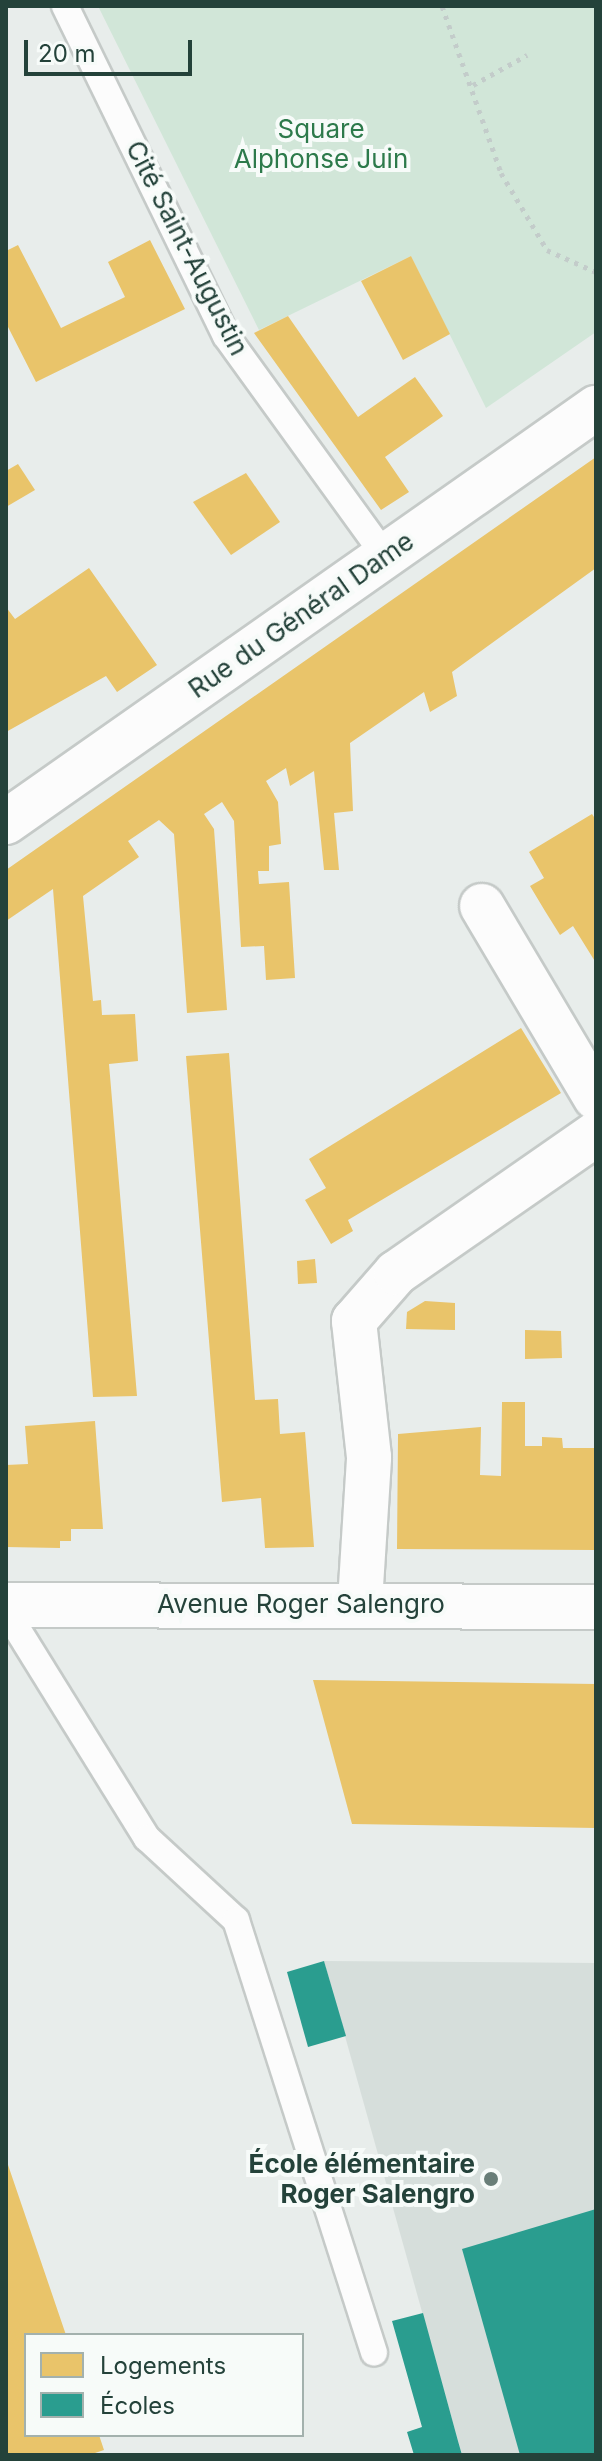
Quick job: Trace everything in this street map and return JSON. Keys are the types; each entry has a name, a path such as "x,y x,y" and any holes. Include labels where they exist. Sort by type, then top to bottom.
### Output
{"street":[{"name":"Rue du Général Dame","path":"6,822 596,408"},
{"path":"482,906 596,1098"},
{"path":"360,1602 369,1457 354,1321 396,1273 596,1134"},
{"name":"Avenue Roger Salengro","path":"6,1605 360,1602 596,1607"}],"lane":[{"name":"Cité Saint-Augustin","path":"65,6 226,336 385,556"},
{"path":"6,1611 147,1838 205,1884 236,1920 374,2353"}],"path":[{"path":"442,6 473,85 501,173 547,250 596,272"},
{"path":"473,85 527,55"}],"shaded area":[{"name":"École élémentaire Roger Salengro","path":"324,1961 596,1963 596,2455 462,2455"}],"green space":[{"name":"Square Alphonse Juin","path":"98,6 596,6 596,332 486,408 411,256 259,330"}],"building: Logements":[{"path":"150,240 185,309 36,382 6,323 6,251 18,245 61,328 125,297 108,262"},
{"path":"411,256 450,334 403,360 361,281"},
{"path":"288,316 358,417 415,377 443,416 385,457 409,492 381,510 254,333"},
{"path":"596,457 596,568 452,672 457,696 430,712 424,692 350,743 353,811 334,813 339,870 324,870 314,771 290,786 286,768 266,781 278,802 281,844 269,846 269,871 258,871 259,884 289,882 295,978 266,980 264,946 241,947 234,821 222,802 204,814 214,829 227,1010 187,1013 174,834 159,820 128,841 139,857 83,896 93,1001 101,1000 102,1015 135,1014 138,1061 109,1064 137,1396 93,1397 53,889 6,921 6,870"},
{"path":"18,464 35,490 6,507 6,471"},
{"path":"246,473 280,522 231,555 193,502"},
{"path":"89,568 157,665 117,692 106,676 6,732 6,607 15,619"},
{"path":"592,814 596,820 596,963 573,926 560,935 545,911 530,886 544,878 529,852"},
{"path":"521,1028 561,1093 348,1220 353,1231 331,1244 305,1200 326,1188 309,1159"},
{"path":"229,1053 255,1400 278,1399 280,1434 305,1432 314,1547 265,1548 261,1498 222,1502 186,1056"},
{"path":"315,1259 317,1283 298,1284 297,1261"},
{"path":"425,1301 455,1303 455,1330 406,1329 407,1312"},
{"path":"525,1330 561,1331 562,1358 525,1359"},
{"path":"502,1402 525,1402 525,1446 542,1446 542,1437 562,1438 563,1448 596,1448 596,1550 397,1549 398,1434 481,1427 480,1475 501,1476"},
{"path":"95,1421 103,1529 71,1529 71,1541 60,1541 60,1548 6,1547 6,1465 28,1464 25,1426"},
{"path":"313,1680 596,1684 596,1828 352,1824"},
{"path":"6,2159 65,2333 24,2333 24,2437 100,2437 104,2450 89,2455 6,2455"}],"building: Écoles":[{"path":"324,1961 346,2036 308,2047 287,1972"},
{"path":"596,2209 596,2455 520,2455 462,2249"},
{"path":"423,2313 462,2455 414,2455 407,2432 422,2427 392,2321"}],"place":[{"name":"École élémentaire Roger Salengro","path":"491,2179"}]}
